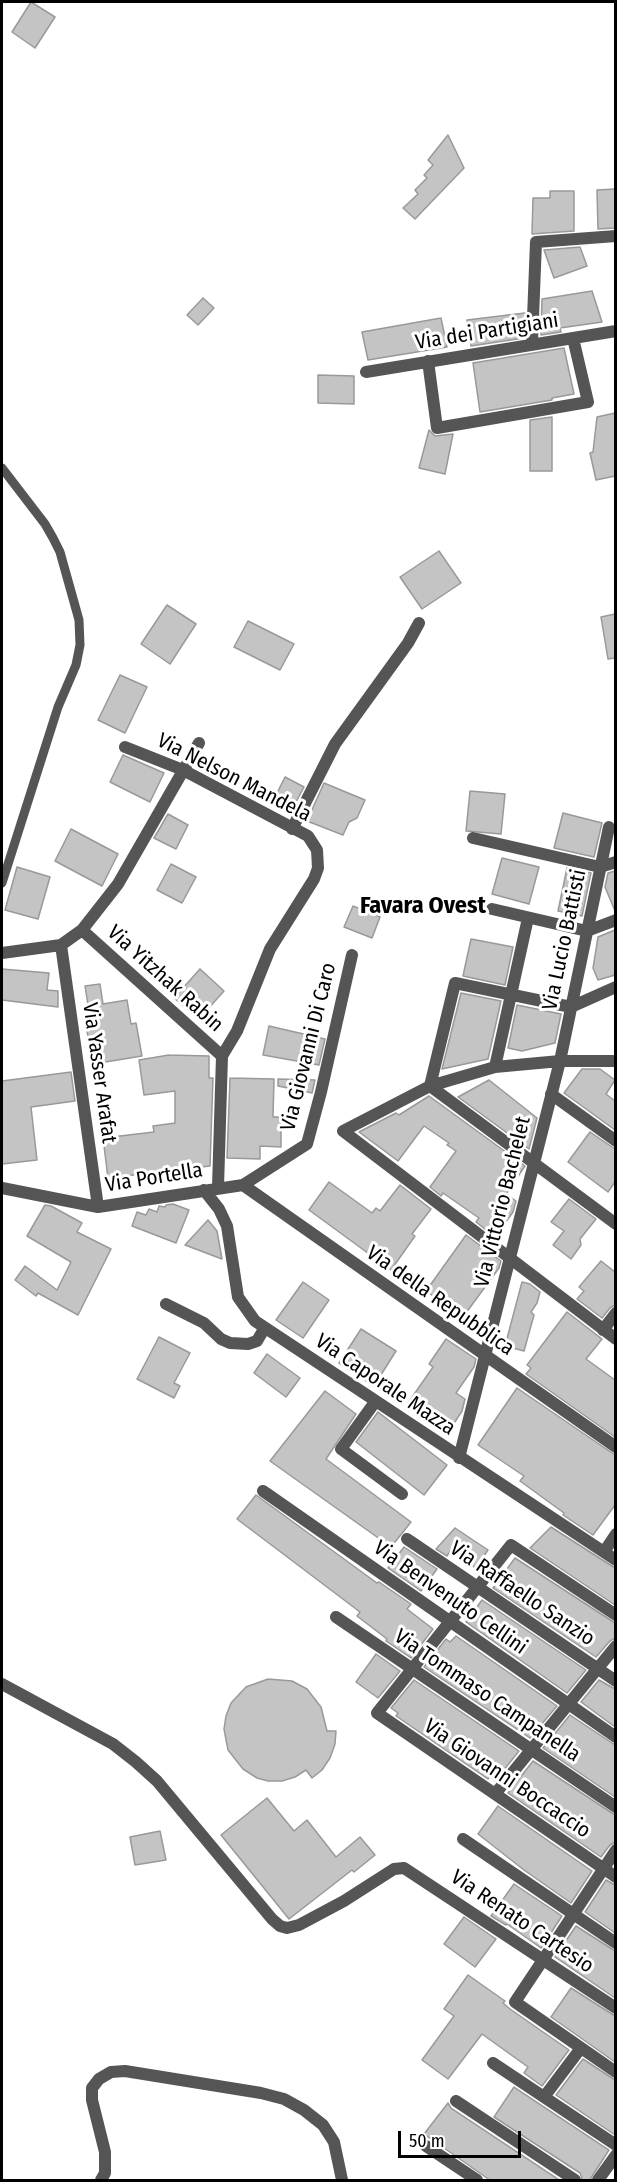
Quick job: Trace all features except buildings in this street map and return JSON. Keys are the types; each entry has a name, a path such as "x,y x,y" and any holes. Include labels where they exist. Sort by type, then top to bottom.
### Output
{"street":[{"path":"532,343 536,242 615,236"},
{"name":"Via dei Partigiani","path":"366,372 615,331"},
{"path":"428,362 437,428 588,402 573,338"},
{"path":"292,830 335,744 419,623"},
{"path":"2,953 61,945 82,930 118,884 199,743"},
{"name":"Via Nelson Mandela","path":"125,747 183,770 292,830 308,836 315,845 319,861 317,873 270,948 237,1031 222,1056 218,1187"},
{"name":"Via Lucio Battisti","path":"560,1061 609,827"},
{"path":"473,838 600,867 615,862"},
{"path":"492,909 587,931 615,920"},
{"path":"495,1067 528,918"},
{"name":"Via Yitzhak Rabin","path":"82,930 222,1056"},
{"name":"Via Yasser Arafat","path":"61,945 98,1207"},
{"name":"Via Giovanni Di Caro","path":"243,1185 307,1144 352,955"},
{"path":"430,1086 455,983 571,1007 615,987"},
{"path":"615,1060 560,1061 495,1067 430,1086 343,1131 615,1339"},
{"name":"Via Vittorio Bachelet","path":"459,1458 560,1061"},
{"path":"430,1086 615,1224"},
{"path":"551,1094 615,1141"},
{"name":"Via Portella","path":"2,1188 98,1207 243,1185"},
{"name":"Via della Repubblica","path":"243,1185 615,1447"},
{"name":"Via Caporale Mazza","path":"204,1190 219,1209 228,1226 238,1298 247,1312 264,1329 459,1458 611,1544 615,1560"},
{"path":"166,1304 204,1323 221,1339 230,1343 248,1344 256,1341 264,1329"},
{"path":"603,1330 615,1313"},
{"path":"375,1402 341,1449 402,1494"},
{"name":"Via Benvenuto Cellini","path":"263,1491 615,1737"},
{"name":"Via Raffaello Sanzio","path":"407,1539 615,1681"},
{"path":"412,1669 511,1545 615,1615"},
{"name":"Via Tommaso Campanella","path":"336,1617 615,1807"},
{"path":"495,1794 615,1646"},
{"name":"Via Giovanni Boccaccio","path":"412,1669 377,1713 615,1877"},
{"name":"Via Renato Cartesio","path":"2,1684 113,1744 136,1762 157,1781 280,1926 287,1928 299,1925 344,1901 394,1869 407,1869 615,2008"},
{"path":"463,1839 615,1943"},
{"path":"615,1850 515,2002 615,2072"},
{"path":"544,2097 581,2048"},
{"path":"493,2063 615,2145"},
{"path":"101,2181 105,2173 105,2152 92,2100 92,2088 99,2079 111,2072 125,2072 284,2098 323,2125 334,2142 342,2181"},
{"path":"456,2101 575,2181"},
{"path":"426,2146 477,2181"},
{"path":"598,2181 615,2155"}],"lane":[{"path":"2,468 45,524 60,552 79,620 80,645 76,665 58,707 2,884"}],"district":[{"name":"Favara Ovest","path":"423,906"}]}
